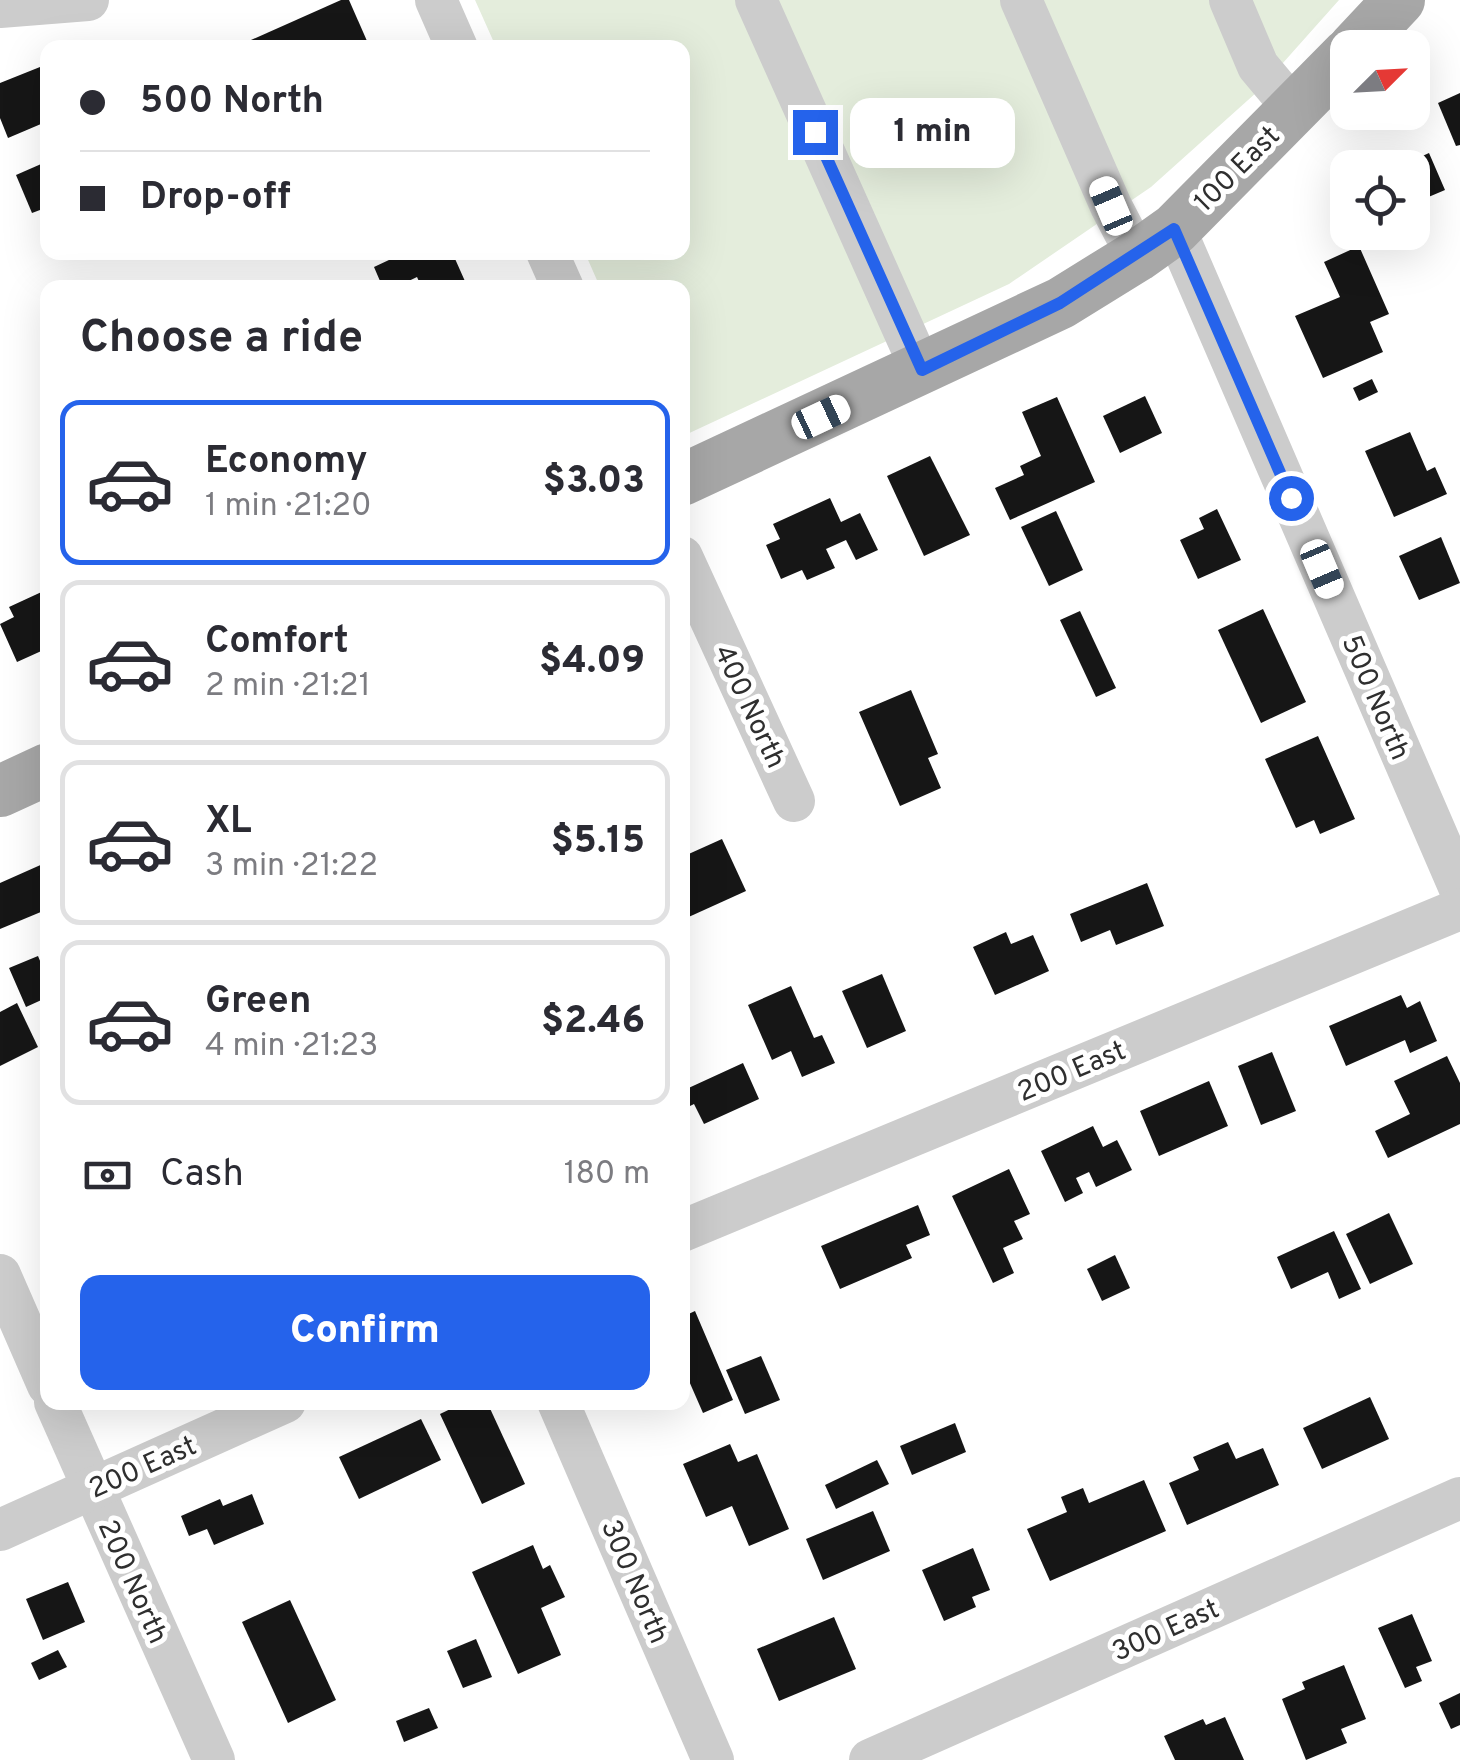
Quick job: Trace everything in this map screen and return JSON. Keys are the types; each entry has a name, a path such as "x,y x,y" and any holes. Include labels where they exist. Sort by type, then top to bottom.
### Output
{"main road":[{"path":"1371,30 1400,0"},
{"name":"100 East","path":"690,476 1060,303 1156,243 1330,72"},
{"path":"0,791 40,773"}],"street":[{"path":"0,7 88,0"},
{"path":"436,0 454,40"},
{"path":"756,0 922,370"},
{"name":"500 North","path":"1022,0 1111,206 1156,243 1460,889"},
{"path":"1230,0 1258,66 1294,109"},
{"name":"400 North","path":"690,574 794,801"},
{"name":"200 East","path":"690,1227 1460,908"},
{"path":"0,1275 40,1367"},
{"name":"200 North","path":"58,1410 214,1760"},
{"name":"200 East","path":"0,1530 267,1410"},
{"name":"300 North","path":"561,1410 713,1760"},
{"name":"300 East","path":"870,1760 1460,1498"}],"green space":[{"path":"475,0 1339,0 1257,92 1151,187 1009,284 690,433 690,280 597,280 588,260 690,260 690,40 493,40"}],"building":[{"path":"341,0 349,0 367,40 251,40"},
{"path":"40,67 40,124 8,138 0,118 0,83"},
{"path":"1460,93 1460,145 1456,146 1438,103"},
{"path":"1430,155 1445,190 1430,196"},
{"path":"40,164 40,210 32,213 16,175"},
{"path":"1350,250 1361,250 1389,314 1370,322 1383,352 1323,378 1295,316 1340,297 1324,262"},
{"path":"389,260 456,260 464,280 380,280 374,267"},
{"path":"1372,379 1378,392 1359,401 1353,388"},
{"path":"1145,396 1162,433 1120,453 1103,416"},
{"path":"1057,397 1095,482 1010,520 995,488 1024,475 1020,466 1041,456 1022,412"},
{"path":"1410,432 1427,471 1435,467 1447,494 1394,517 1365,451"},
{"path":"930,456 970,535 924,556 887,476"},
{"path":"830,498 841,522 860,513 878,550 856,560 846,540 826,549 835,568 807,580 802,570 781,579 766,545 780,539 773,524"},
{"path":"1217,509 1241,560 1198,579 1180,540 1204,529 1199,518"},
{"path":"1056,511 1083,570 1049,586 1021,527"},
{"path":"1441,537 1460,583 1419,600 1399,556"},
{"path":"40,593 40,652 17,662 0,624 14,617 9,607"},
{"path":"1263,609 1306,702 1261,723 1218,630"},
{"path":"1080,611 1116,688 1096,697 1060,620"},
{"path":"911,690 938,754 928,758 941,788 900,806 859,712"},
{"path":"1318,736 1355,819 1320,834 1314,820 1296,828 1265,759"},
{"path":"722,839 746,891 690,916 690,853"},
{"path":"40,865 40,912 0,929 0,883"},
{"path":"1147,883 1164,926 1116,945 1110,930 1081,942 1070,914"},
{"path":"1006,932 1011,944 1033,935 1049,971 995,995 973,947"},
{"path":"38,956 40,1001 26,1007 9,968"},
{"path":"882,974 906,1031 867,1048 842,991"},
{"path":"791,986 814,1038 822,1035 835,1063 802,1077 791,1051 772,1060 748,1005"},
{"path":"1401,995 1407,1008 1420,1001 1437,1041 1410,1053 1405,1040 1346,1066 1329,1026"},
{"path":"17,1003 38,1047 0,1066 0,1012"},
{"path":"1272,1052 1296,1111 1261,1125 1238,1066"},
{"path":"1447,1056 1460,1083 1460,1124 1388,1158 1375,1131 1410,1114 1394,1081"},
{"path":"743,1063 759,1099 704,1124 694,1104 690,1106 690,1087"},
{"path":"1209,1081 1228,1126 1159,1156 1140,1111"},
{"path":"1093,1126 1103,1147 1117,1140 1132,1170 1096,1187 1089,1172 1076,1178 1083,1193 1065,1202 1041,1151"},
{"path":"1009,1169 1030,1214 1014,1221 1023,1239 1003,1248 1014,1273 993,1283 952,1196"},
{"path":"918,1205 930,1235 906,1245 912,1258 840,1289 821,1246"},
{"path":"1389,1213 1413,1264 1370,1284 1346,1234"},
{"path":"1334,1231 1361,1289 1339,1299 1328,1272 1291,1289 1277,1257"},
{"path":"1115,1255 1130,1288 1102,1301 1087,1269"},
{"path":"695,1311 733,1400 703,1413 690,1383 690,1313"},
{"path":"761,1356 780,1400 745,1414 726,1370"},
{"path":"1370,1397 1389,1439 1322,1469 1303,1428"},
{"path":"448,1410 491,1410 525,1484 482,1504 440,1414"},
{"path":"421,1419 441,1460 359,1499 339,1457"},
{"path":"955,1423 966,1452 912,1475 900,1446"},
{"path":"1228,1442 1236,1459 1263,1448 1279,1485 1187,1525 1169,1483 1199,1470 1193,1457"},
{"path":"730,1444 738,1462 757,1454 789,1529 749,1546 732,1506 706,1517 683,1464"},
{"path":"877,1460 889,1484 836,1509 825,1485"},
{"path":"1144,1480 1166,1531 1050,1581 1027,1529 1067,1512 1061,1497 1083,1488 1089,1503"},
{"path":"252,1494 264,1524 214,1545 207,1529 189,1536 181,1516 220,1499 223,1506"},
{"path":"873,1511 890,1551 823,1580 806,1539"},
{"path":"533,1545 543,1569 550,1565 565,1597 541,1608 561,1655 518,1674 472,1572"},
{"path":"973,1548 990,1590 972,1597 976,1607 944,1621 922,1570"},
{"path":"68,1582 85,1622 43,1640 26,1599"},
{"path":"290,1600 336,1700 288,1723 242,1622"},
{"path":"1412,1614 1432,1661 1416,1667 1422,1681 1405,1688 1378,1628"},
{"path":"834,1617 856,1669 779,1701 757,1649"},
{"path":"476,1639 492,1677 463,1688 447,1651"},
{"path":"58,1650 67,1667 39,1680 31,1663"},
{"path":"1344,1665 1366,1719 1341,1729 1347,1743 1306,1760 1282,1699 1305,1689 1302,1682"},
{"path":"1460,1693 1460,1725 1451,1729 1439,1703"},
{"path":"429,1708 438,1728 404,1742 396,1721"},
{"path":"1225,1717 1244,1760 1175,1760 1164,1736 1203,1719 1206,1725"}],"route":[{"path":"815,132 922,370 1060,303 1174,229 1291,498"}]}
